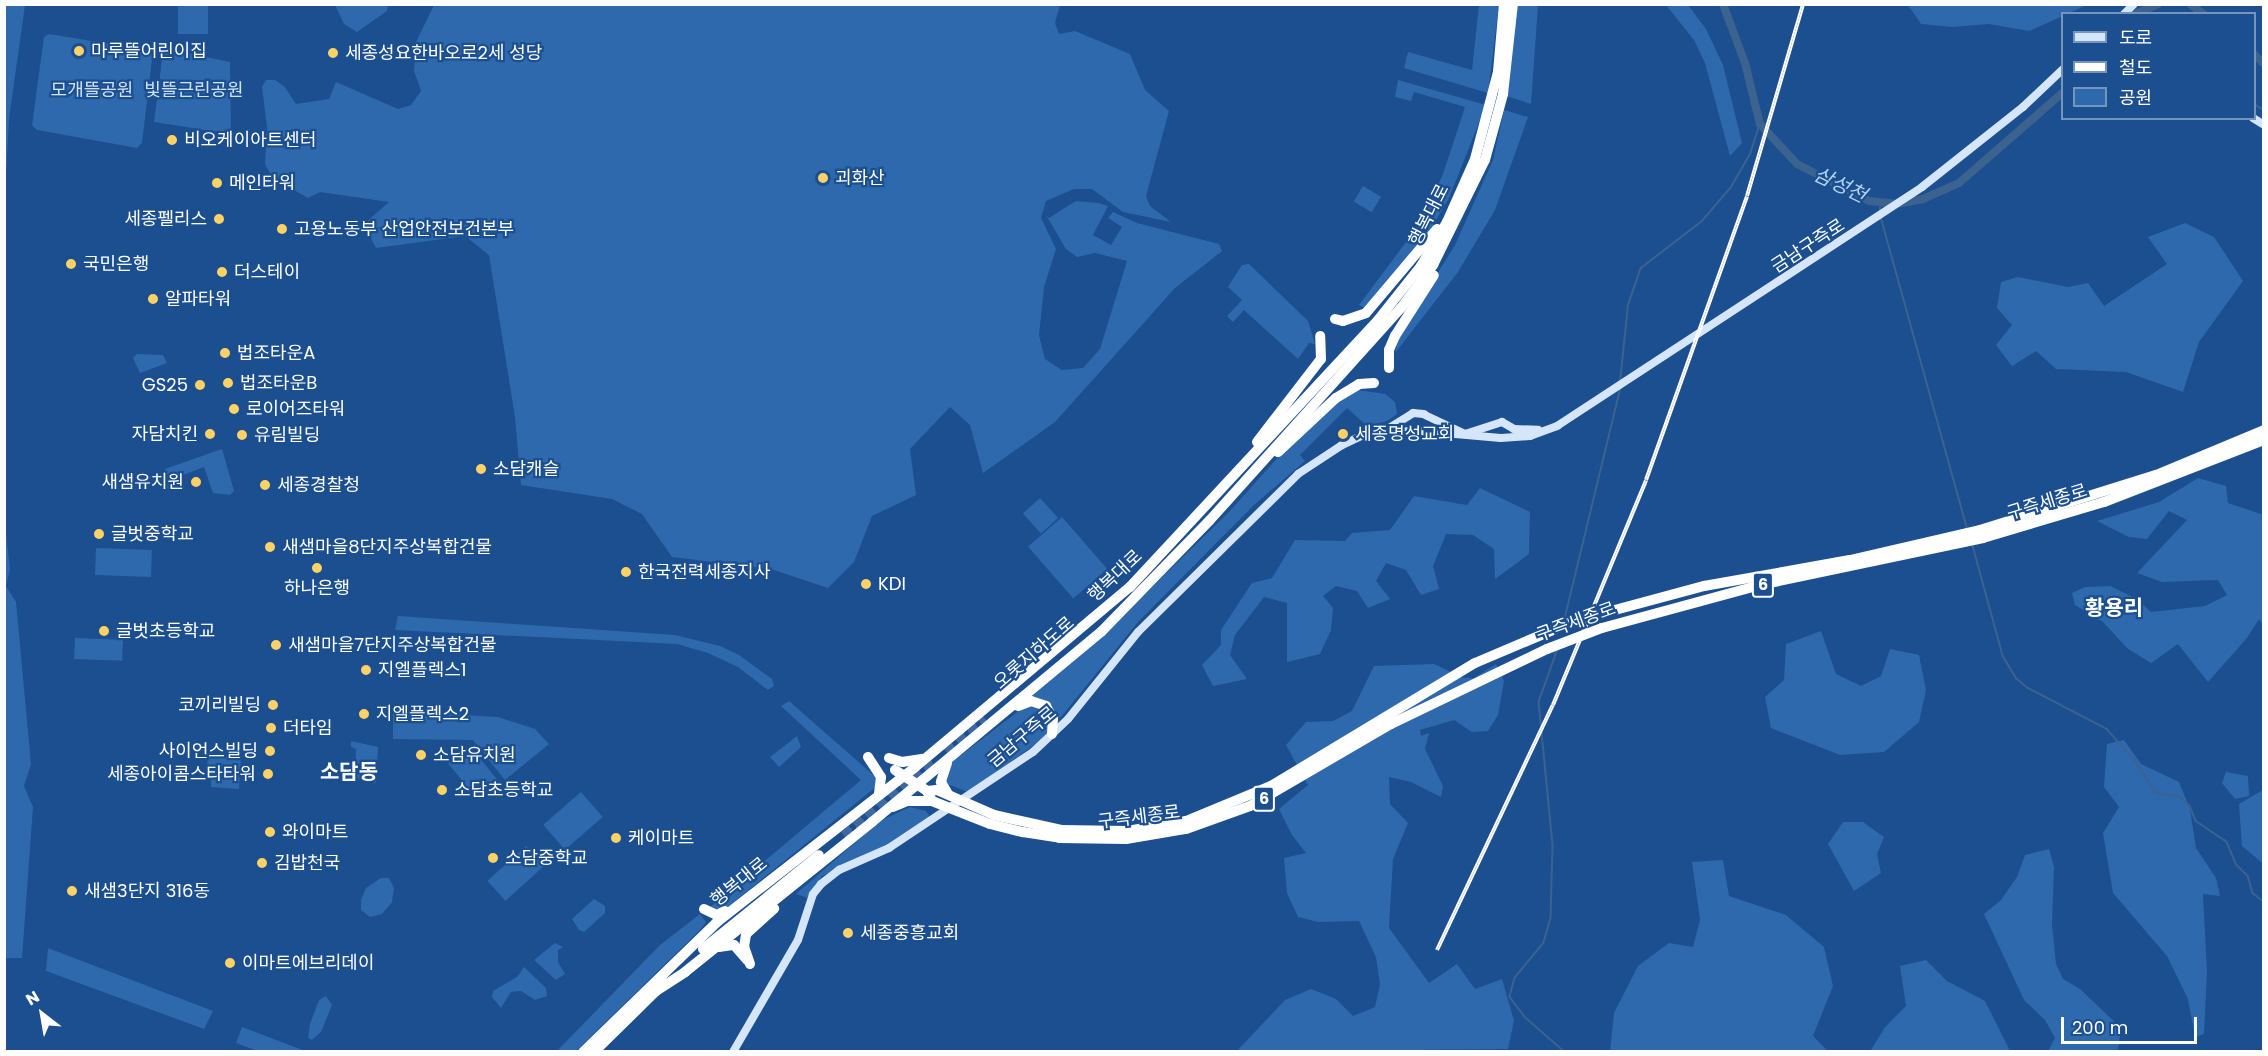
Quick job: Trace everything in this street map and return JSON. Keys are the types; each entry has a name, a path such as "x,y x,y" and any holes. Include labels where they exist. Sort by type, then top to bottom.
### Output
{"highway":[{"name":"행복대로","path":"594,1052 696,940 879,794 899,773 928,756 1130,587 1206,516 1402,291 1447,222 1465,179 1493,95 1504,4"},
{"name":"행복대로","path":"583,1052 653,987 710,951 963,748 990,719 1101,632 1421,282 1445,245 1485,160 1503,94 1513,4"},
{"path":"1389,368 1395,336 1454,241 1480,184 1485,160"},
{"path":"1335,319 1350,319 1371,308 1437,228 1465,179"},
{"path":"1206,516 1321,359 1320,336"},
{"path":"1206,516 1336,398 1359,384 1374,383"},
{"name":"구즉세종로","path":"1982,534 2204,457 2264,428"},
{"name":"구즉세종로","path":"899,773 941,798 955,811 990,824 1059,838 1126,839 1185,829 1250,807 1391,724 1571,639 1676,605 1982,534 2104,502 2264,442"},
{"name":"구즉세종로","path":"941,798 994,815 1062,830 1127,831 1186,821 1271,786 1443,680 1574,621 1704,586 1957,540"},
{"name":"오롯지하도로","path":"990,719 1130,587"},
{"path":"990,719 1024,702 1038,701 1051,712 1052,734"},
{"path":"953,735 951,748 963,748"},
{"path":"867,802 879,802 880,815 907,801 941,798 941,772 963,748"},
{"path":"889,758 902,762 928,756"},
{"path":"868,757 881,777 879,794"},
{"path":"653,987 842,833"},
{"path":"710,951 724,944 734,945 750,964 744,947 746,934 810,871"},
{"path":"696,940 708,921 704,909 722,914 754,892"}],"main road":[{"name":"금남구즉로","path":"733,1052 798,940 813,894 821,884 839,870 889,848 1019,763 1052,734 1138,632 1278,491 1354,438 1381,432 1500,437 1547,430 1586,409 1611,390 1875,220 1922,187 2024,107 2061,71"},
{"name":"금남구즉로","path":"1494,425 1502,422 1531,431 1586,409"},
{"name":"금남구즉로","path":"1381,432 1408,419 1413,413 1425,415"},
{"path":"1425,415 1465,434 1494,425 1500,437 1509,426"},
{"path":"1408,419 1409,427 1419,432 1428,424 1425,415"}],"green space":[{"path":"5,4 25,5 9,119 5,195"},
{"path":"1908,4 2087,5 2071,12 2061,12 2061,17 2029,31 1989,24 1953,27 1921,24"},
{"path":"178,5 208,5 208,34 178,34"},
{"path":"335,5 388,5 387,11 357,32 344,24"},
{"path":"434,5 1060,5 1055,23 1059,34 1075,31 1130,54 1145,90 1169,111 1146,196 1150,206 1171,222 1123,212 1092,189 1074,189 1046,201 1041,218 1056,249 1044,287 1039,335 1045,359 1062,370 1083,368 1100,349 1127,261 1095,253 1077,257 1066,249 1046,215 1049,218 1076,201 1099,203 1108,206 1093,235 1111,245 1122,227 1108,218 1113,212 1137,223 1219,244 1222,251 1175,288 1055,422 983,473 970,425 950,407 910,449 916,495 872,516 854,562 828,588 771,569 672,557 642,514 612,499 521,485 515,417 489,255 465,236 376,248 364,224 389,202 320,192 308,198 273,178 265,164 267,127 262,87 266,80 275,80 285,87 296,104 329,99 336,82 398,109 411,105 421,91 414,71 416,42"},
{"path":"1479,5 1499,5 1488,93 1404,68 1408,52 1472,70"},
{"path":"1517,5 1538,5 1531,104 1507,96"},
{"path":"1666,5 1688,5 1706,29 1723,65 1742,143 1730,156 1705,63 1694,40"},
{"name":"모개뜰공원","path":"49,34 153,51 142,143 137,148 37,130 32,125 44,37"},
{"name":"빛뜰근린공원","path":"168,49 230,62 231,134 154,122 163,52"},
{"path":"1398,80 1486,105 1449,198 1425,239 1364,308 1359,305 1421,222 1443,174 1465,107 1414,92 1411,101 1395,97"},
{"path":"1504,110 1528,117 1495,210 1458,272 1395,353 1400,334 1455,245 1493,160"},
{"path":"1363,186 1381,197 1372,212 1354,201"},
{"path":"2185,223 2214,237 2243,281 2199,342 2183,392 2126,372 2056,369 2036,351 2012,366 1996,345 2012,325 1997,308 2001,282 2018,277 2068,287 2088,283 2104,306 2167,264 2148,237"},
{"path":"1249,264 1308,321 1315,344 1309,343 1298,359 1244,310 1233,322 1227,316 1242,300 1228,287 1242,265"},
{"path":"137,354 163,355 167,363 140,373 133,358"},
{"path":"1357,390 1385,394 1395,402 1397,414 1387,421 1367,426 1347,408 1300,455 1305,461 1254,505 1138,622 1061,717 1057,719 1033,698 1032,694 1109,629 1229,512 1280,455 1344,396"},
{"path":"222,449 234,491 230,495 213,493 204,467 183,475 183,490 164,488 165,469"},
{"path":"2198,478 2226,486 2228,503 2264,515 2263,625 2259,619 2247,638 2208,682 2178,644 2151,663 2128,649 2103,622 2075,605 2072,593 2085,587 2110,586 2137,599 2151,612 2205,606 2227,595 2218,580 2162,582 2137,573 2187,520 2169,511 2147,539 2129,537 2097,521 2159,502"},
{"path":"1480,488 1530,512 1529,554 1495,579 1494,549 1473,535 1446,534 1433,566 1439,589 1421,595 1406,570 1386,563 1376,581 1390,599 1368,608 1357,591 1336,586 1323,596 1333,608 1331,630 1320,654 1287,662 1287,603 1264,597 1235,635 1230,655 1247,679 1213,686 1202,665 1221,645 1221,630 1252,583 1272,578 1295,540 1345,541 1352,533 1390,530 1414,496 1467,505"},
{"path":"1040,498 1058,518 1041,533 1023,513"},
{"path":"1062,517 1107,569 1073,599 1028,547"},
{"path":"5,526 10,569 6,586 16,602 31,764 24,786 33,807 22,958 4,958"},
{"path":"96,548 152,550 151,577 95,575"},
{"path":"398,616 675,635 720,646 739,655 772,679 774,686 768,690 738,667 708,653 677,644 395,630"},
{"path":"1821,631 1836,674 1861,686 1881,676 1890,649 1919,655 1926,690 1919,722 1884,752 1840,755 1771,728 1765,697 1784,680 1786,644"},
{"path":"75,638 123,640 122,661 74,659"},
{"path":"1434,664 1464,678 1474,678 1496,664 1504,681 1498,715 1488,731 1472,732 1454,720 1420,730 1421,736 1429,733 1425,749 1443,786 1441,797 1411,782 1389,777 1390,804 1408,823 1393,859 1389,928 1429,983 1457,964 1475,989 1502,979 1514,1021 1508,1049 1236,1052 1285,1000 1311,989 1336,999 1353,1016 1375,1007 1380,984 1376,957 1359,921 1318,922 1298,917 1287,893 1284,858 1306,853 1292,835 1279,809 1308,785 1286,745 1306,722 1333,721 1352,711 1374,666"},
{"path":"789,701 879,780 877,786 720,913 709,908 861,780 781,706"},
{"path":"1039,706 1050,715 1051,731 1034,745 968,792 945,783 948,765 1024,707"},
{"path":"393,711 498,717 535,729 549,744 505,780 473,740 393,739"},
{"path":"797,736 801,747 779,767 770,757"},
{"path":"2124,740 2141,764 2179,782 2190,809 2196,848 2216,878 2220,896 2203,894 2207,972 2204,1034 2195,1037 2188,999 2167,956 2113,893 2103,833 2119,807 2104,787 2107,744"},
{"path":"351,741 378,747 376,783 355,778 356,749 351,747"},
{"path":"470,746 498,780 476,798 448,764"},
{"path":"208,755 241,758 239,789 211,787 211,780 206,779"},
{"path":"2226,772 2248,776 2249,796 2235,799 2222,783"},
{"path":"2263,790 2264,861 2261,862 2242,846 2239,804"},
{"path":"581,792 603,817 565,850 543,825"},
{"path":"910,807 926,811 930,817 895,841 822,876 808,898 796,894 880,821"},
{"path":"1843,822 1863,822 1884,837 1877,854 1881,873 1854,891 1828,844"},
{"path":"526,846 544,866 505,901 487,881"},
{"path":"2049,849 2054,867 2052,925 2056,964 2063,979 2080,989 2121,1028 2118,1051 2048,1051 2055,1038 2045,1020 2024,1000 1984,914 2001,900 2017,877 2025,855"},
{"path":"1723,860 1729,896 1786,915 1824,947 1833,986 1813,1036 1828,1051 1610,1051 1614,1013 1638,966 1669,943 1693,947 1700,920 1692,862"},
{"path":"381,878 389,878 394,888 392,902 382,914 370,917 361,910 361,900 366,888"},
{"path":"594,899 605,906 605,913 584,932 579,930 572,919"},
{"path":"700,914 706,922 701,929 576,1051 556,1052 660,945"},
{"path":"555,943 563,947 558,950 558,962 565,974 556,980 534,960"},
{"path":"48,948 213,1011 204,1029 46,971"},
{"path":"1926,960 1947,981 1985,1001 2010,1051 1865,1051 1871,1050 1885,1027 1906,1006 1900,966"},
{"path":"524,967 546,988 547,996 535,1000 521,991 511,992 501,1008 492,997 493,991 517,977"},
{"path":"326,996 332,1005 321,1032 312,1040 308,1038 310,1024 319,1000"},
{"path":"242,1027 305,1051 257,1051 236,1043"}],"waterway":[{"name":"삼성천","path":"1723,4 1745,63 1760,124 1797,164 1869,201 1896,204 1923,199 1959,183 2061,94"},
{"name":"삼성천","path":"2140,12 2158,4"},
{"name":"삼성천","path":"2190,4 2201,12"},
{"name":"삼성천","path":"2256,56 2264,64"},
{"path":"2256,105 2264,110"},
{"path":"1620,382 1628,305 1641,268 1702,221 1731,187 1750,154 1760,124"},
{"path":"1880,202 1880,212"},
{"path":"1881,217 1967,527"},
{"path":"1564,621 1620,389"},
{"path":"1973,546 2003,656 2016,678 2028,688 2107,729 2136,762 2156,793 2181,797 2190,806 2196,821 2227,842 2237,865 2248,876 2253,893 2264,902"},
{"path":"1558,649 1539,702 1553,846 1551,918 1544,943 1515,978 1510,997 1525,1017 1565,1052"},
{"path":"2264,908 2264,953"}],"tunnel":[{"path":"944,749 984,718"},
{"path":"844,836 938,761"}],"railway":[{"path":"1437,950 1553,705 1646,480 1747,196 1803,4"}],"place":[{"name":"마루뜰어린이집","path":"79,51"},
{"name":"세종성요한바오로2세 성당","path":"333,53"},
{"name":"비오케이아트센터","path":"172,140"},
{"name":"괴화산","path":"823,178"},
{"name":"메인타워","path":"217,183"},
{"name":"세종펠리스","path":"219,219"},
{"name":"고용노동부 산업안전보건본부","path":"282,229"},
{"name":"국민은행","path":"71,264"},
{"name":"더스테이","path":"222,272"},
{"name":"알파타워","path":"153,299"},
{"name":"법조타운A","path":"225,353"},
{"name":"법조타운B","path":"228,383"},
{"name":"GS25","path":"200,385"},
{"name":"로이어즈타워","path":"234,409"},
{"name":"자담치킨","path":"210,434"},
{"name":"세종명성교회","path":"1343,434"},
{"name":"유림빌딩","path":"242,435"},
{"name":"소담캐슬","path":"481,469"},
{"name":"새샘유치원","path":"196,482"},
{"name":"세종경찰청","path":"265,485"},
{"name":"글벗중학교","path":"99,534"},
{"name":"새샘마을8단지주상복합건물","path":"270,547"},
{"name":"하나은행","path":"317,568"},
{"name":"한국전력세종지사","path":"626,572"},
{"name":"KDI","path":"866,584"},
{"name":"글벗초등학교","path":"104,631"},
{"name":"새샘마을7단지주상복합건물","path":"276,645"},
{"name":"지엘플렉스1","path":"366,670"},
{"name":"코끼리빌딩","path":"273,705"},
{"name":"지엘플렉스2","path":"364,714"},
{"name":"더타임","path":"271,728"},
{"name":"사이언스빌딩","path":"270,751"},
{"name":"소담유치원","path":"421,755"},
{"name":"세종아이콤스타타워","path":"268,774"},
{"name":"소담초등학교","path":"442,790"},
{"name":"와이마트","path":"270,832"},
{"name":"케이마트","path":"616,838"},
{"name":"소담중학교","path":"493,858"},
{"name":"김밥천국","path":"262,863"},
{"name":"새샘3단지 316동","path":"72,891"},
{"name":"세종중흥교회","path":"848,933"},
{"name":"이마트에브리데이","path":"230,963"}],"district":[{"name":"황용리","path":"2114,608"},
{"name":"소담동","path":"349,772"}]}
